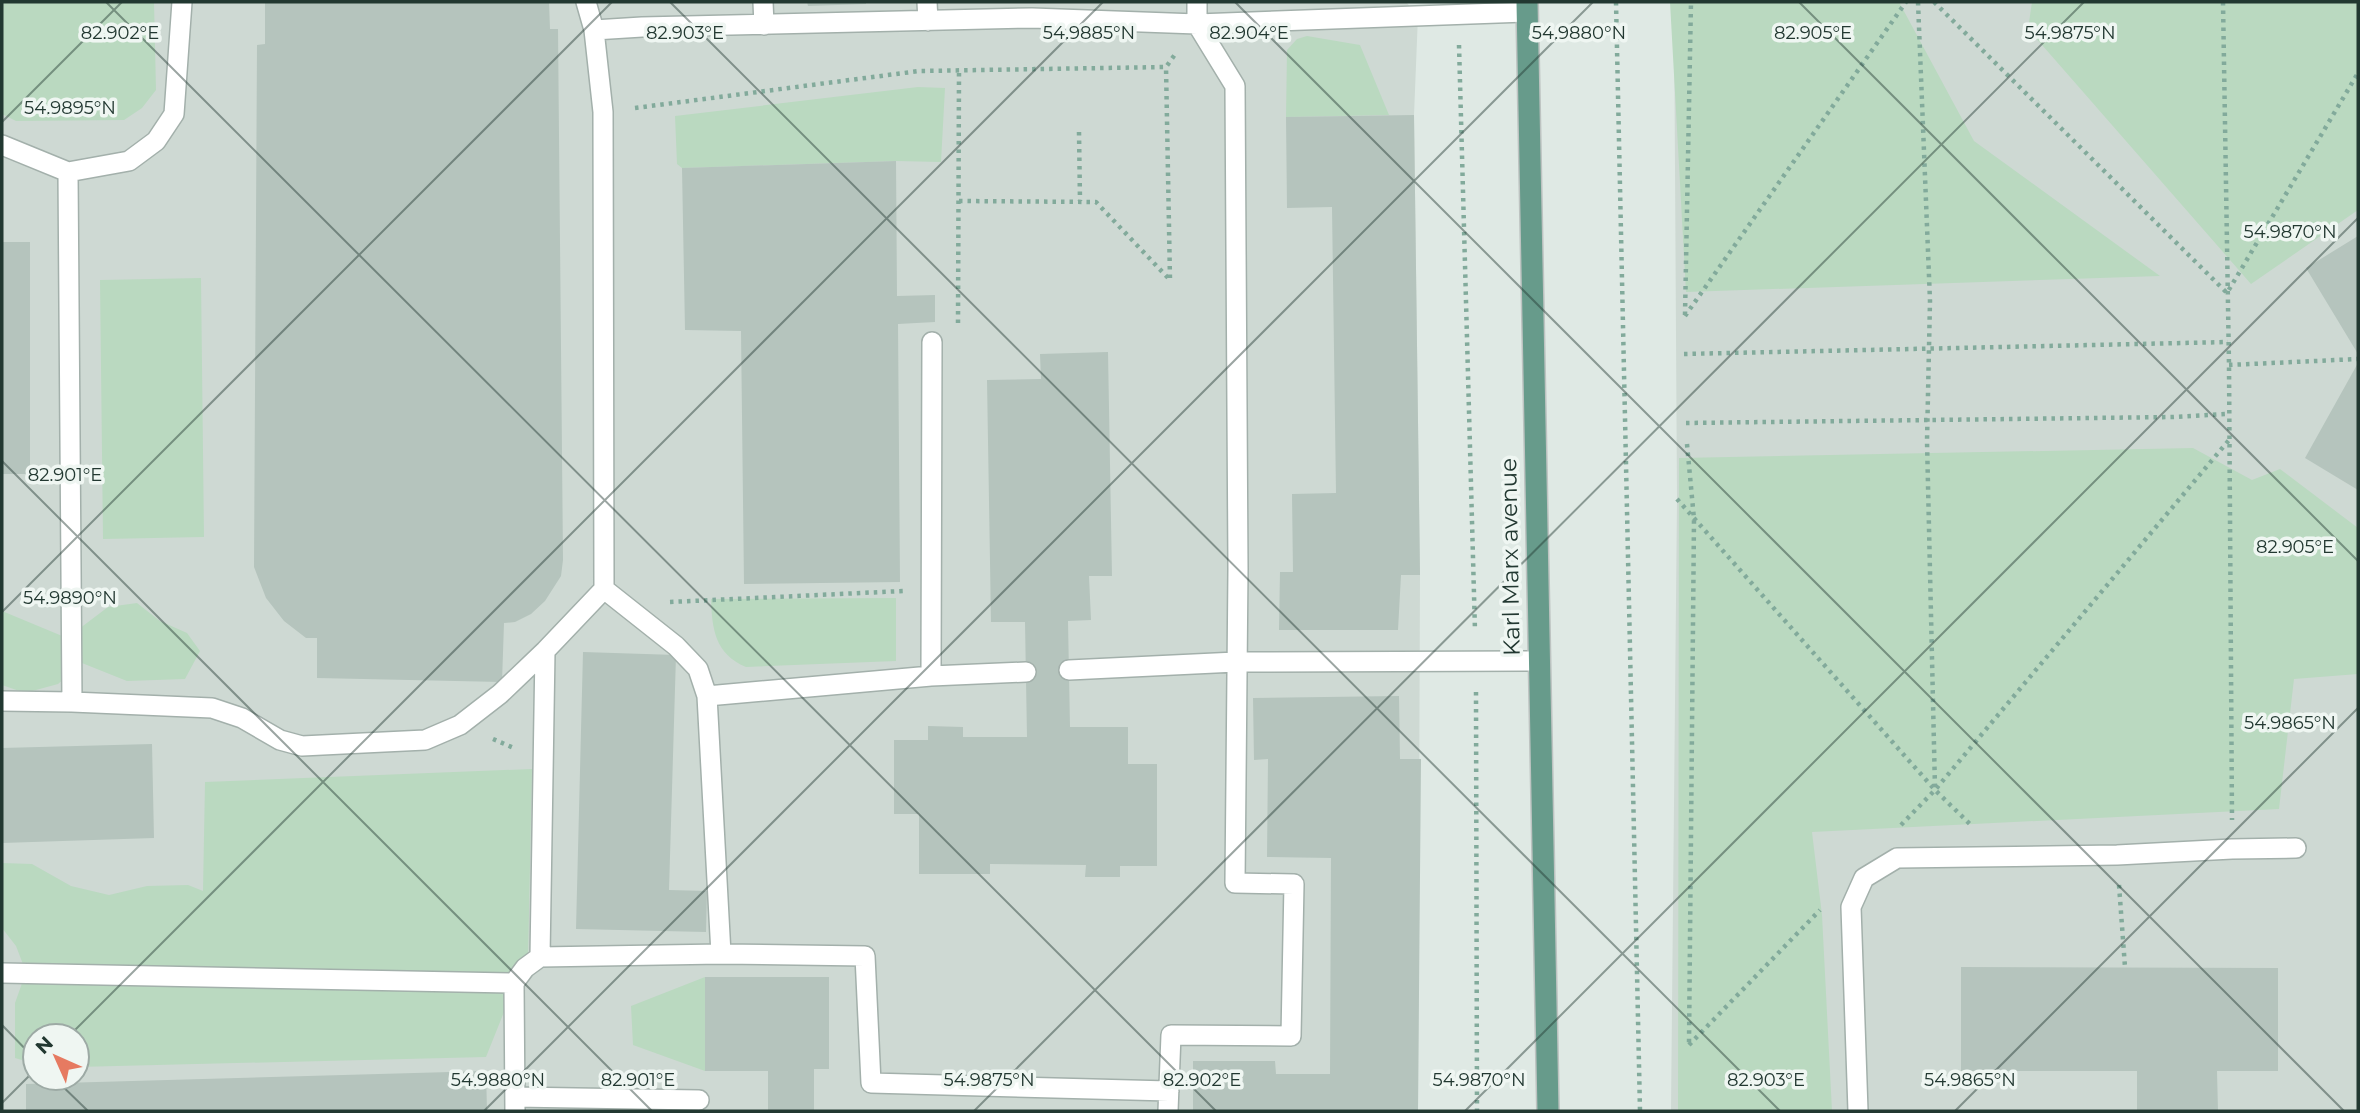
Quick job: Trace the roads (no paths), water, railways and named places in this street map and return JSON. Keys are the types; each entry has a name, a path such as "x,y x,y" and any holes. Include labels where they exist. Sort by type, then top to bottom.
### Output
{"main road":[{"name":"Karl Marx avenue","path":"1527,7 1548,1111"}],"lane":[{"path":"2,145 68,172 129,161 156,141 174,114 182,2"},
{"path":"2,701 212,708 242,718 280,740 302,746 425,740 460,725 500,694 604,589 603,112 594,30 586,2"},
{"path":"763,2 764,24"},
{"path":"1168,1111 1171,1035 1291,1037 1294,884 1235,883 1238,569 1235,86 1197,24 1197,2"},
{"path":"594,30 764,24 927,11 1197,24 1458,14 1527,7"},
{"path":"68,172 72,702"},
{"path":"931,676 932,342"},
{"path":"604,589 676,646 698,669 708,696 721,954"},
{"path":"540,957 544,651"},
{"path":"1069,670 1236,663 1538,661"},
{"path":"708,696 931,676 1026,672"},
{"path":"1858,1111 1851,906 1864,878 1897,859 2297,848"},
{"path":"699,1100 515,1104 514,983 525,968 540,957 721,954 865,957 872,1083 1169,1091"},
{"path":"2,974 514,983"}]}
